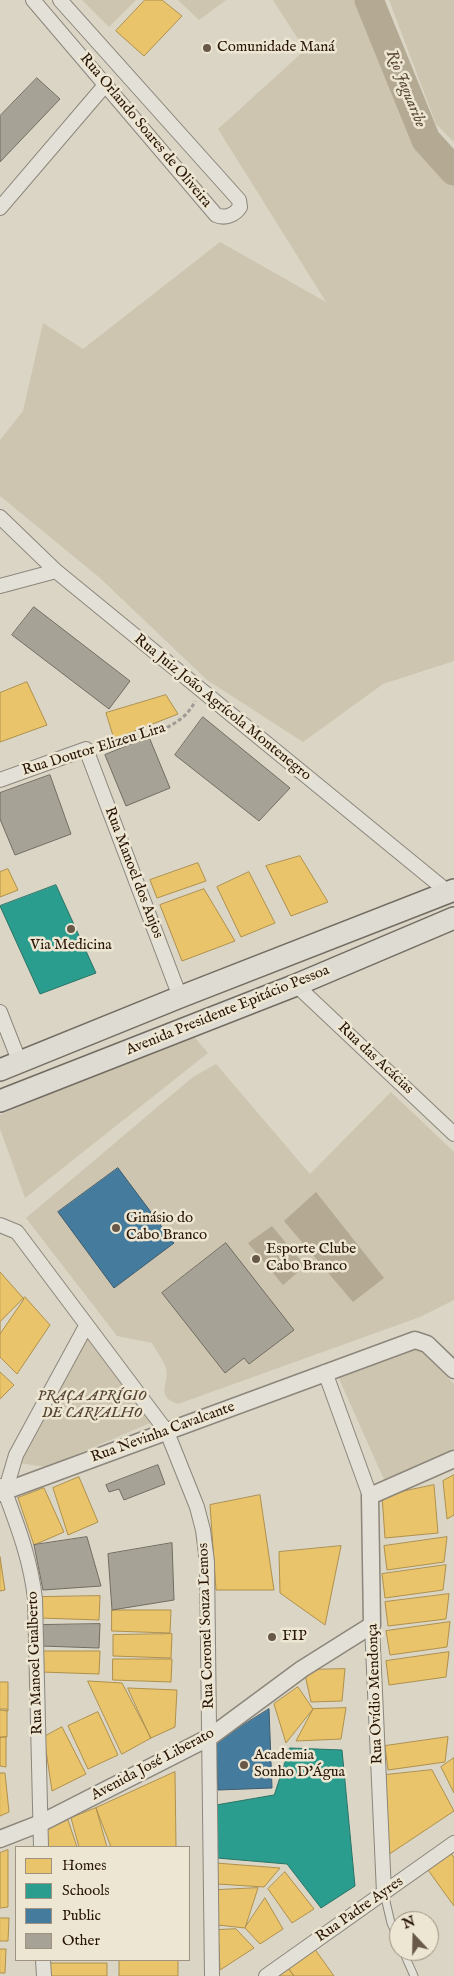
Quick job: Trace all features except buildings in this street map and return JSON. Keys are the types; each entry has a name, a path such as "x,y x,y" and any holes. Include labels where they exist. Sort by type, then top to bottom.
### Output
{"main road":[{"name":"Avenida Presidente Epitácio Pessoa","path":"0,1070 451,891"},
{"name":"Avenida Presidente Epitácio Pessoa","path":"0,1101 296,985 454,918"}],"street":[{"name":"Rua Orlando Soares de Oliveira","path":"33,0 216,215 226,217 239,209 239,200 60,0"},
{"path":"0,208 106,84"},
{"name":"Rua Juiz João Agrícola Montenegro","path":"0,517 56,571 198,690 451,891"},
{"path":"0,586 56,571"},
{"name":"Rua Doutor Elizeu Lira","path":"0,780 86,749"},
{"name":"Rua Manoel dos Anjos","path":"86,749 180,997"},
{"name":"Rua das Acácias","path":"296,985 454,1134"},
{"path":"0,1012 20,1063"},
{"name":"Rua Coronel Souza Lemos","path":"0,1225 17,1232 86,1326 168,1432 188,1480 204,1530 207,1562 212,1976"},
{"path":"2,1490 16,1455 86,1326"},
{"name":"Rua Nevinha Cavalcante","path":"2,1490 168,1432 415,1340 428,1344 454,1370"},
{"path":"325,1372 370,1496 454,1459"},
{"name":"Rua Manoel Gualberto","path":"2,1490 32,1569 35,1599 41,1846"},
{"name":"Rua Ovídio Mendonça","path":"370,1496 372,1625 384,1893"},
{"name":"Avenida José Liberato","path":"0,1839 41,1823 210,1737 302,1669 372,1625"},
{"name":"Rua Padre Ayres","path":"266,1976 454,1844"},
{"path":"43,1961 44,1976"}],"lane":[{"path":"384,1893 389,1914"},
{"path":"407,1961 414,1976"}],"path":[{"name":"Rua Doutor Elizeu Lira","path":"86,749 127,741 177,723 194,704 198,690"}],"green space":[{"path":"82,0 136,0 109,27"},
{"path":"178,0 226,0 199,20"},
{"path":"273,0 370,0 426,140 454,168 454,661 383,684 303,742 207,680 100,578 0,496 0,440 23,411 43,323 83,349 220,242 326,302 218,129 305,50"},
{"path":"389,0 454,0 454,142 436,124"},
{"path":"191,1033 208,1053 25,1198 0,1129 0,1115"},
{"name":"Esporte Clube Cabo Branco","path":"216,1064 310,1174 391,1092 454,1152 454,1300 420,1317 178,1404 171,1401 165,1393 166,1368 152,1343 117,1336 26,1218 193,1077"},
{"name":"PRAÇA APRÍGIO DE CARVALHO","path":"86,1336 155,1421 47,1467 18,1463"},
{"path":"415,1344 454,1384 454,1453 386,1484 336,1372"}],"shaded area":[{"path":"316,1192 384,1278 353,1302 284,1221"},
{"path":"272,1226 305,1266 283,1285 248,1243"}],"waterway":[{"name":"Rio Jaguaribe","path":"369,0 426,140 454,171"}],"place":[{"name":"Comunidade Maná","path":"207,48"},
{"name":"Via Medicina","path":"71,929"},
{"name":"Ginásio do Cabo Branco","path":"116,1228"},
{"name":"Esporte Clube Cabo Branco","path":"256,1259"},
{"name":"FIP","path":"272,1637"},
{"name":"Academia Sonho D'Água","path":"244,1765"}]}
